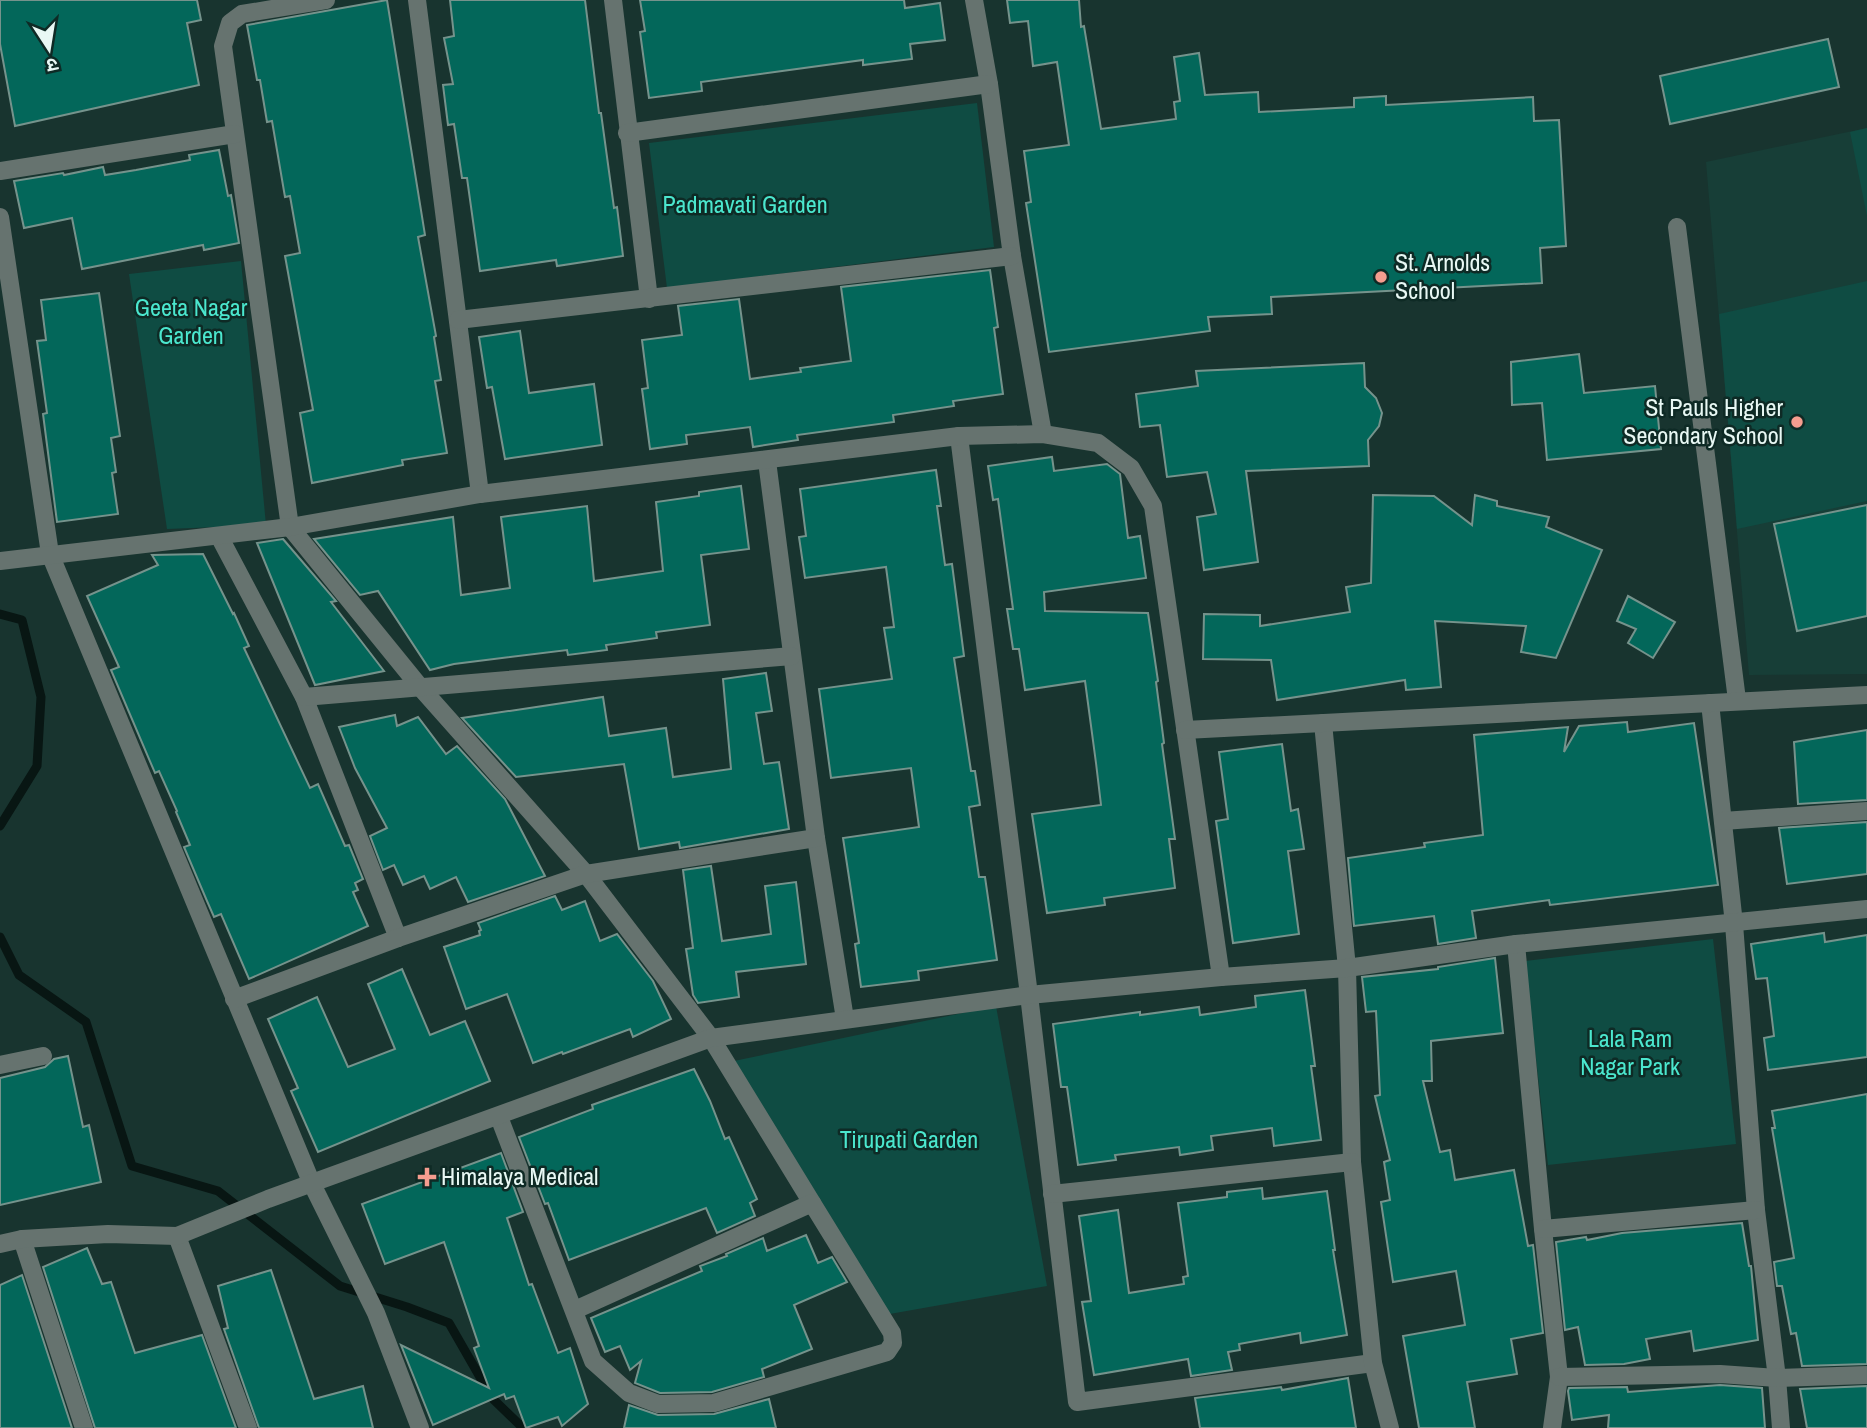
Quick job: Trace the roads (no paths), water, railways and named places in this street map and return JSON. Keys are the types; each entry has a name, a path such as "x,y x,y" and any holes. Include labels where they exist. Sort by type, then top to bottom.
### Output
{"street":[{"path":"326,0 242,14 230,23 223,46 290,527 420,687 586,874 710,1038 892,1333 893,1343 887,1352 714,1403 658,1404 629,1393 593,1361 499,1117"},
{"path":"417,0 480,494"},
{"path":"613,0 649,299"},
{"path":"974,0 989,83 1012,256 1043,434"},
{"path":"627,133 989,83"},
{"path":"0,171 235,134"},
{"path":"0,216 50,554 312,1184 376,1313 420,1428"},
{"path":"1677,226 1737,700"},
{"path":"458,320 1012,256"},
{"path":"0,561 219,537 480,494 960,436 1043,434 1098,443 1131,468 1153,506 1221,977"},
{"path":"960,436 1030,995 1077,1402 1373,1363"},
{"path":"767,461 816,838 845,1019"},
{"path":"219,537 304,696 398,938"},
{"path":"304,696 792,656"},
{"path":"1185,730 1867,695"},
{"path":"1710,703 1734,924 1756,1210 1781,1428"},
{"path":"1324,723 1347,968 1352,1163 1373,1363 1390,1428"},
{"path":"1723,821 1867,811"},
{"path":"234,999 398,938 586,874 816,838"},
{"path":"0,1244 22,1239 108,1234 177,1236 268,1199 710,1038 1030,995 1347,968 1516,944 1867,909"},
{"path":"1516,944 1559,1377 1552,1428"},
{"path":"0,1065 43,1056"},
{"path":"1052,1194 1352,1163"},
{"path":"575,1310 812,1203"},
{"path":"1543,1229 1756,1210"},
{"path":"177,1236 248,1428"},
{"path":"22,1239 84,1428"},
{"path":"1559,1377 1720,1374 1777,1378 1867,1375"}],"waterway":[{"path":"0,614 22,620 41,697 37,766 0,826"},
{"path":"0,937 19,975 86,1022 132,1166 218,1191 340,1286 449,1323 492,1398 523,1428"}],"place":[{"name":"St. Arnolds School","path":"1381,277"},
{"name":"St Pauls Higher Secondary School","path":"1797,422"},
{"name":"Himalaya Medical","path":"427,1177"}],"park label":[{"name":"Padmavati Garden","path":"745,205"},
{"name":"Geeta Nagar Garden","path":"191,322"},
{"name":"Lala Ram Nagar Park","path":"1630,1053"},
{"name":"Tirupati Garden","path":"909,1140"}]}
